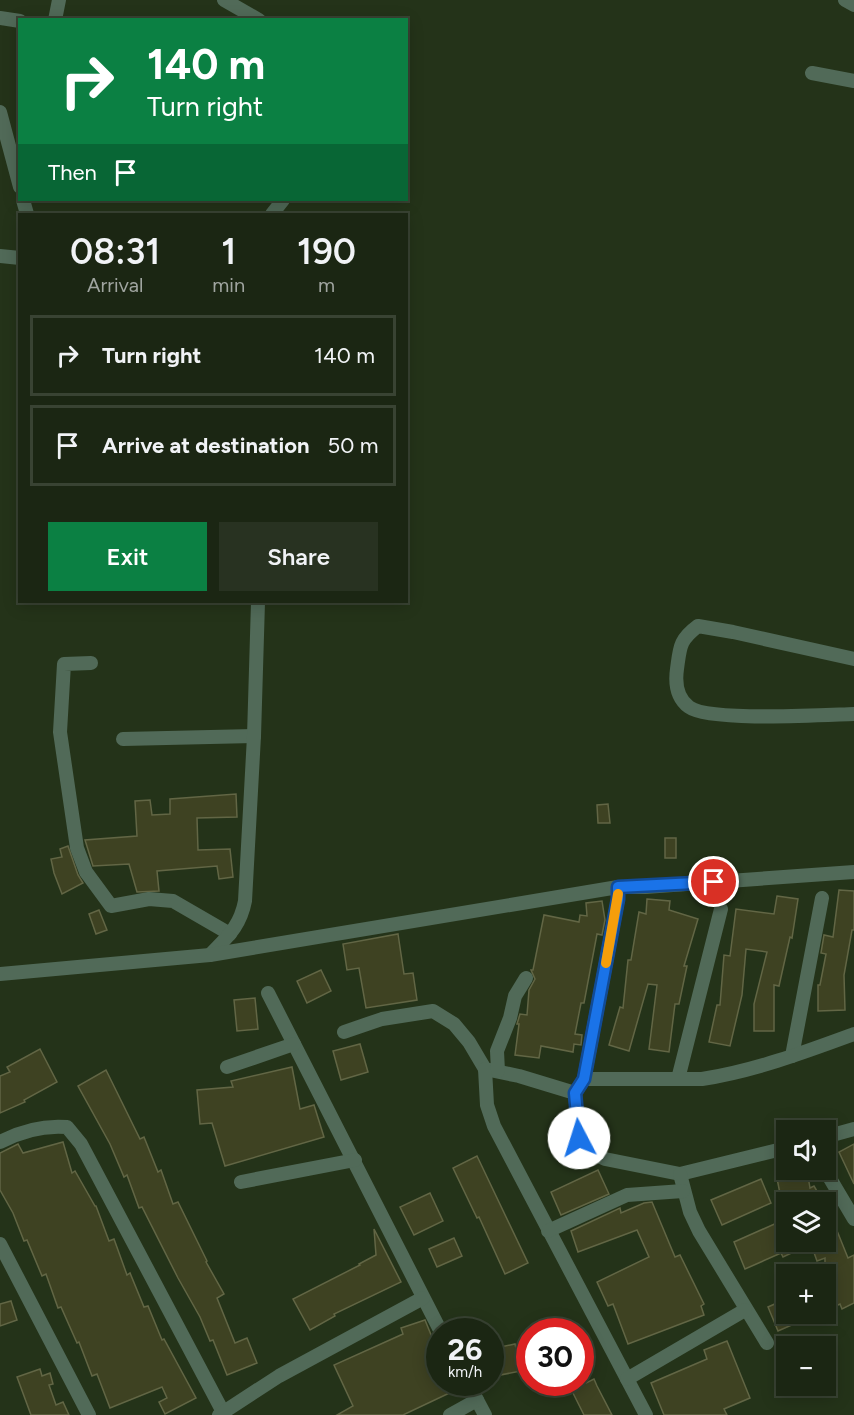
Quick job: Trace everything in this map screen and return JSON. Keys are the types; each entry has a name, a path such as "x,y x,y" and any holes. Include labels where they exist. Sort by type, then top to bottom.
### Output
{"street":[{"path":"55,18 59,0"},
{"path":"224,0 256,18"},
{"path":"846,0 854,5"},
{"path":"0,18 18,21"},
{"path":"812,73 854,81"},
{"path":"0,112 18,180"},
{"path":"273,213 282,201"},
{"path":"0,256 18,258"},
{"path":"210,955 238,925 244,901 254,736 258,603"},
{"path":"854,659 698,626 681,641 675,681 681,698 689,707 700,711 736,716 854,714"},
{"path":"91,663 64,664 60,732 77,848 86,872 111,906 149,899 173,901 230,934"},
{"path":"123,739 254,736"},
{"path":"0,974 210,955 618,887 854,872"},
{"path":"618,887 618,899 584,1079 575,1093 579,1138 590,1152 605,1159 680,1174 776,1150"},
{"path":"792,1056 822,898"},
{"path":"678,1079 722,909"},
{"path":"526,978 515,996 510,1018 491,1070 487,1105 494,1126 646,1415"},
{"path":"268,993 434,1318"},
{"path":"344,1032 382,1019 433,1011 454,1024 491,1070 575,1093"},
{"path":"584,1079 718,1077 792,1056 854,1034"},
{"path":"227,1067 294,1044"},
{"path":"0,1142 14,1134 49,1125 67,1127 81,1144 221,1413 279,1376 423,1298"},
{"path":"836,1134 854,1129"},
{"path":"241,1182 355,1160"},
{"path":"680,1174 683,1191 699,1231 767,1343"},
{"path":"831,1180 854,1219"},
{"path":"548,1231 627,1195 683,1191"},
{"path":"0,1244 89,1415"},
{"path":"627,1380 745,1310"},
{"path":"475,1396 485,1415"},
{"path":"450,1415 477,1400"}],"building":[{"path":"236,794 237,817 197,818 198,850 230,849 233,877 219,879 217,866 157,871 159,891 137,892 129,864 93,866 85,840 137,836 135,801 150,800 152,815 170,814 170,799"},
{"path":"608,804 610,823 598,823 597,805"},
{"path":"665,838 676,838 676,858 665,858"},
{"path":"68,846 83,883 62,894 51,859 62,857 60,849"},
{"path":"839,890 854,891 854,930 852,930 844,975 845,1010 818,1011 818,985 820,985 826,954 821,953 824,935 833,937"},
{"path":"777,896 798,899 792,938 790,937 779,986 774,985 774,1031 754,1031 754,1004 767,952 746,949 742,995 730,1046 709,1042 717,1005 720,1005 724,955 730,956 736,909 774,914"},
{"path":"647,899 670,901 669,910 698,919 684,966 687,966 679,1004 675,1004 669,1052 649,1049 657,985 648,984 629,1051 609,1045 620,1007 623,1008 628,960 631,960 639,912 646,914"},
{"path":"602,901 605,920 602,935 597,934 584,1003 581,1003 575,1034 582,1035 581,1045 574,1044 573,1052 541,1046 539,1058 515,1055 519,1024 517,1024 520,1014 527,1015 529,990 535,979 531,970 533,970 544,915 579,922 580,915 587,916 586,903"},
{"path":"99,910 107,930 96,934 89,914"},
{"path":"398,934 404,974 413,973 417,1000 366,1008 359,968 347,970 343,944"},
{"path":"321,970 331,991 307,1003 297,981"},
{"path":"255,998 258,1029 237,1031 234,1000"},
{"path":"360,1044 368,1072 341,1080 333,1051"},
{"path":"40,1049 57,1082 24,1100 25,1102 0,1113 0,1076 10,1072 7,1067"},
{"path":"292,1067 300,1109 314,1105 324,1137 225,1166 212,1123 200,1124 197,1090 233,1087 231,1081"},
{"path":"106,1070 140,1139 144,1137 158,1172 161,1170 173,1204 178,1202 224,1294 217,1298 235,1343 247,1338 257,1363 227,1375 213,1340 210,1341 200,1317 142,1207 139,1208 127,1175 124,1177 110,1144 78,1086"},
{"path":"63,1142 72,1173 75,1171 96,1206 109,1241 114,1239 127,1275 130,1273 144,1307 148,1306 162,1340 164,1339 196,1398 165,1414 159,1402 167,1398 162,1387 110,1408 97,1374 92,1376 79,1342 77,1343 61,1307 58,1308 46,1274 42,1276 27,1240 24,1241 13,1213 0,1190 0,1153 18,1144 23,1153"},
{"path":"854,1144 854,1184 839,1152"},
{"path":"477,1156 528,1263 505,1274 453,1168"},
{"path":"598,1170 609,1194 561,1215 551,1192"},
{"path":"761,1179 771,1203 722,1225 711,1200"},
{"path":"777,1180 809,1180 810,1188 814,1186 818,1192 780,1192"},
{"path":"430,1193 443,1221 414,1235 400,1207"},
{"path":"652,1202 675,1257 680,1255 704,1304 701,1306 704,1315 628,1344 613,1304 608,1306 597,1282 649,1257 637,1230 578,1252 571,1231 620,1208 621,1213"},
{"path":"776,1223 776,1252 794,1252 783,1257 781,1253 745,1269 734,1242"},
{"path":"836,1228 848,1258 854,1255 854,1303 842,1309 840,1304 836,1306 836,1264 825,1264 825,1258 817,1261 814,1252 836,1252"},
{"path":"374,1229 401,1282 334,1314 335,1316 310,1330 293,1299 376,1255"},
{"path":"454,1238 462,1256 437,1267 429,1249"},
{"path":"11,1301 17,1320 0,1326 0,1304"},
{"path":"776,1303 776,1324 794,1324 778,1331 768,1307"},
{"path":"425,1320 426,1396 443,1396 403,1415 337,1415 353,1406 334,1365 403,1334 401,1328"},
{"path":"727,1341 750,1398 724,1409 727,1415 664,1415 651,1383 707,1359 704,1350"},
{"path":"515,1344 516,1372 504,1374 504,1346"},
{"path":"40,1369 42,1376 50,1373 53,1384 49,1385 56,1405 63,1402 69,1415 31,1415 17,1377"},
{"path":"594,1379 612,1415 584,1415 574,1396 594,1396"}],"slow traffic":[{"path":"606,963 618,894"}],"route":[{"path":"579,1138 575,1093 584,1079 618,899 618,887 714,882"}]}
